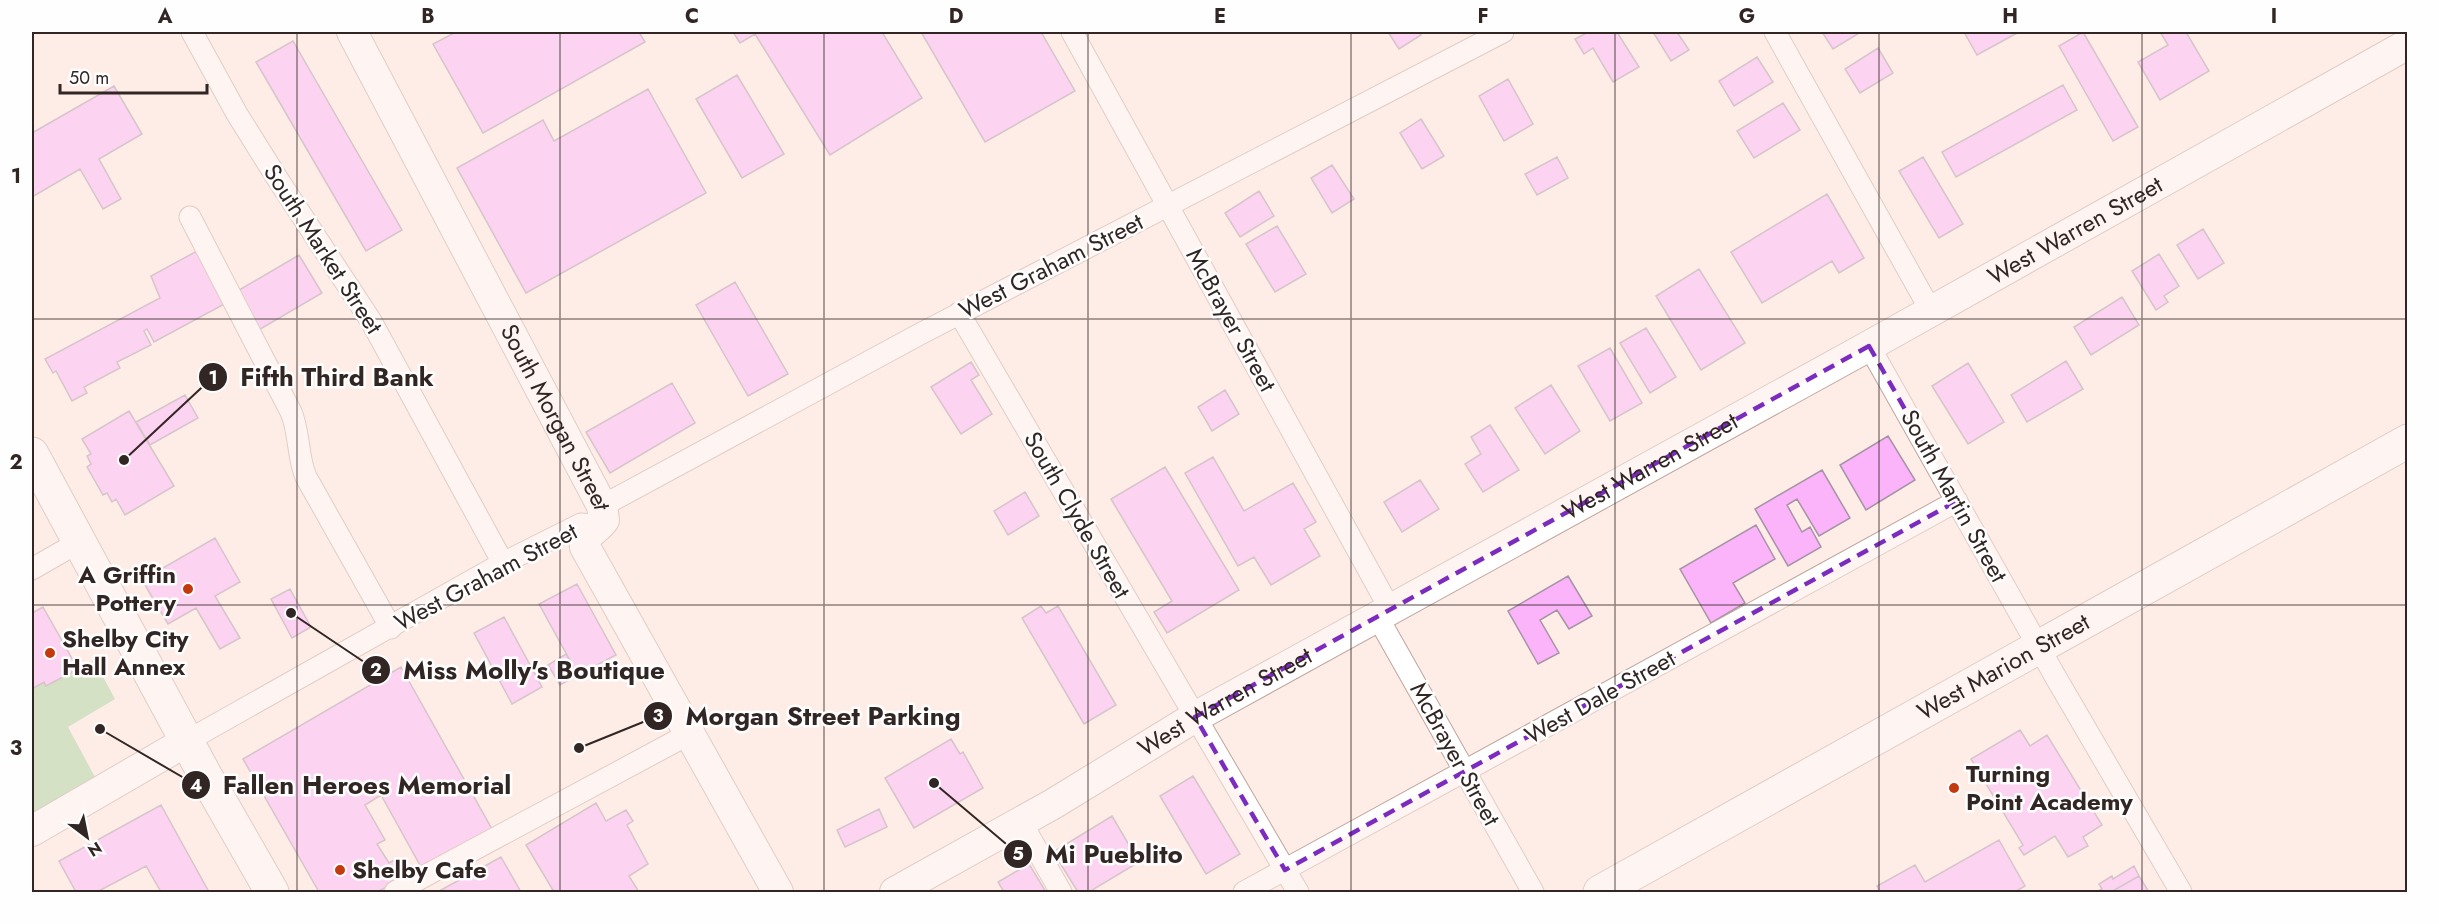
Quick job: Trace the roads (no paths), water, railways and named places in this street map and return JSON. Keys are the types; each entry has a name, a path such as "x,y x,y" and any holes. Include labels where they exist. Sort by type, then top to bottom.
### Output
{"main road":[{"name":"South Morgan Street","path":"352,32 600,516 584,540 585,547 778,892"},
{"name":"West Warren Street","path":"895,892 1021,822 1195,717 1869,346 2408,44"},
{"name":"West Marion Street","path":"1600,892 2408,441"},
{"path":"32,454 187,741 272,892"},
{"path":"32,831 187,741"}],"street":[{"name":"South Market Street","path":"192,32 237,114 371,321 503,563"},
{"name":"McBrayer Street","path":"1071,32 1168,206 1384,613 1465,771 1533,892"},
{"name":"West Graham Street","path":"187,741 503,563 600,516 959,314 1503,32"},
{"path":"1775,32 1931,311"},
{"path":"190,217 291,412 296,426 301,464 306,477 391,628"},
{"name":"South Clyde Street","path":"959,314 1298,892"},
{"name":"South Martin Street","path":"1869,346 2181,892"},
{"name":"West Dale Street","path":"1244,892 1956,501"},
{"path":"32,569 79,542"},
{"path":"396,892 689,734"},
{"path":"1021,822 1061,892"}],"place":[{"name":"Fifth Third Bank","path":"124,460"},
{"name":"A Griffin Pottery","path":"188,589"},
{"name":"Miss Molly's Boutique","path":"291,613"},
{"name":"Shelby City Hall Annex","path":"50,653"},
{"name":"Fallen Heroes Memorial","path":"100,729"},
{"name":"Morgan Street Parking","path":"579,748"},
{"name":"Mi Pueblito","path":"934,783"},
{"name":"Turning Point Academy","path":"1954,788"},
{"name":"Shelby Cafe","path":"340,870"}]}
